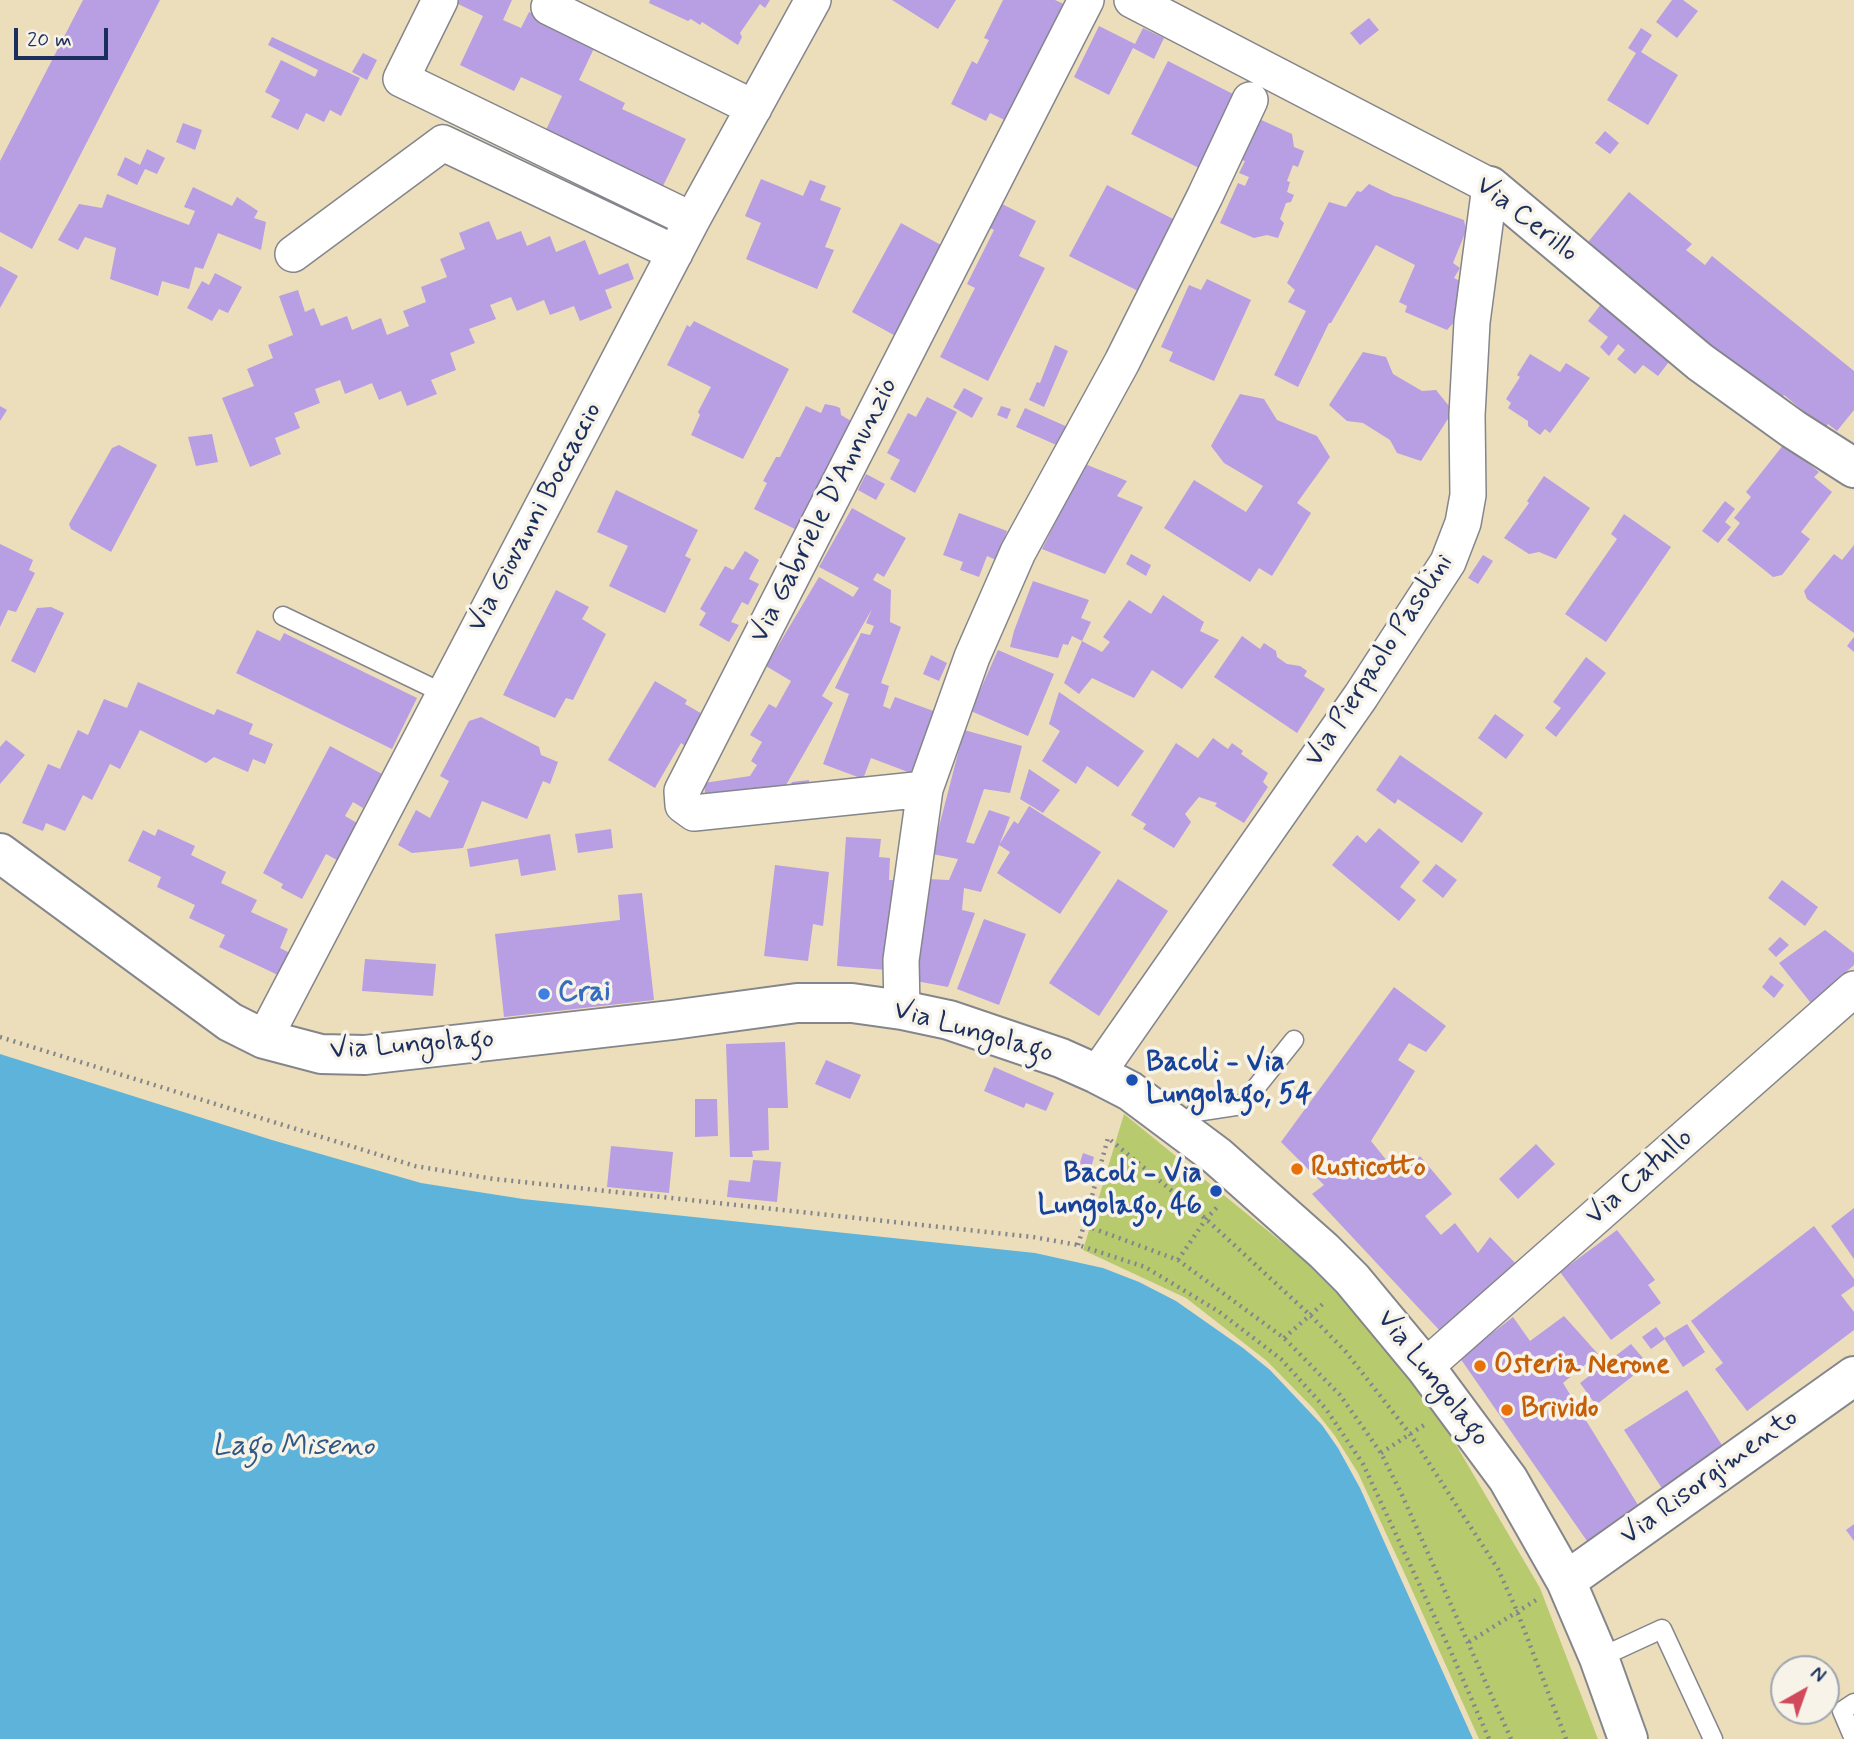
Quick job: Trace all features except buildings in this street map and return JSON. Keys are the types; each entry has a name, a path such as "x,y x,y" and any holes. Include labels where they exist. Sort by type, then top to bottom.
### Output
{"main road":[{"name":"Via Cerillo","path":"1490,186 1700,362 1793,429 1854,468"},
{"name":"Via Lungolago","path":"0,853 230,1022 264,1039 321,1054 365,1055 797,1003 852,1003 949,1020 1097,1073 1130,1091 1217,1156 1334,1260 1425,1367 1508,1479 1566,1581 1600,1658 1642,1739"},
{"name":"Via Risorgimento","path":"1566,1581 1854,1376"},
{"name":"Via Lungolago","path":"1600,1658 1628,1739"}],"street":[{"path":"440,0 401,79 692,220"},
{"path":"553,0 549,7 754,108"},
{"name":"Via Giovanni Boccaccio","path":"264,1039 692,220 813,0"},
{"name":"Via Gabriele D'Annunzio","path":"925,789 694,813 683,805 682,791 1086,0"},
{"name":"Via Cerillo","path":"1132,0 1490,186"},
{"path":"902,1010 901,960 925,789 972,657 1018,552 1122,362 1250,100"},
{"path":"293,254 443,143 675,253"},
{"name":"Via Pierpaolo Pasolini","path":"1097,1073 1361,696 1448,562 1463,523 1468,495 1467,415 1472,322 1490,186"},
{"name":"Via Catullo","path":"1425,1367 1854,989"}],"lane":[{"path":"283,616 445,694"},
{"path":"1182,1130 1196,1112 1242,1105 1294,1040"},
{"path":"1600,1658 1662,1629 1713,1739"},
{"path":"1854,1703 1842,1711 1854,1739"}],"path":[{"path":"0,1037 415,1166 494,1179 1019,1236 1078,1245 1145,1267 1218,1311 1282,1359 1326,1409 1363,1464 1489,1739"},
{"path":"1078,1245 1108,1138 1206,1219 1310,1315 1346,1352 1410,1434 1498,1569 1566,1739"},
{"path":"1178,1260 1206,1219 1222,1203"},
{"path":"1084,1225 1178,1260 1284,1338 1340,1395 1381,1453 1402,1495 1511,1739"},
{"path":"1284,1338 1326,1301"},
{"path":"1381,1453 1428,1423"},
{"path":"1469,1642 1566,1581"}],"green space":[{"path":"1124,1114 1332,1283 1442,1421 1540,1588 1598,1739 1479,1739 1358,1473 1314,1409 1267,1361 1186,1298 1083,1250"}],"water":[{"name":"Lago Miseno","path":"0,1054 272,1140 421,1183 523,1199 1035,1253 1103,1268 1139,1282 1176,1301 1243,1348 1270,1370 1322,1425 1360,1488 1473,1739 0,1739"}],"place":[{"name":"Crai","path":"544,994"},
{"name":"Bacoli - Via Lungolago, 54","path":"1132,1080"},
{"name":"Rusticotto","path":"1297,1169"},
{"name":"Bacoli - Via Lungolago, 46","path":"1216,1191"},
{"name":"Osteria Nerone","path":"1480,1366"},
{"name":"Brivido","path":"1507,1410"}]}
